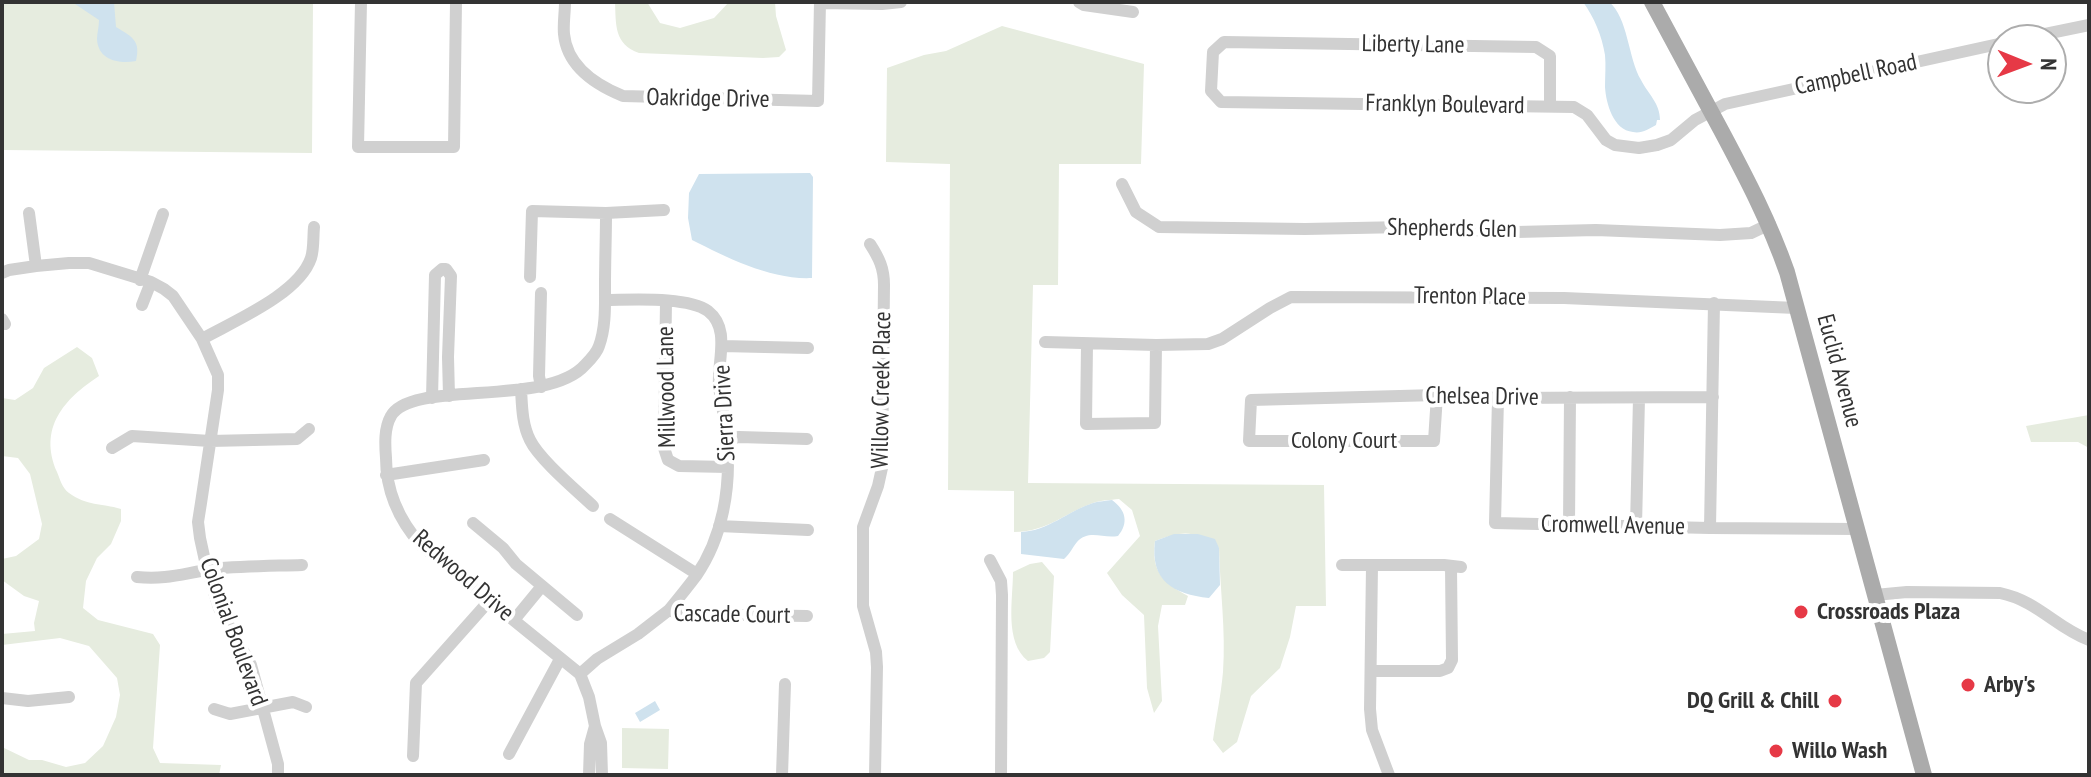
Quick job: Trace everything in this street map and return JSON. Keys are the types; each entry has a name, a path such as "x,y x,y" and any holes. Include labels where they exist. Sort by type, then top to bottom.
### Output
{"main road":[{"name":"Euclid Avenue","path":"1652,2 1770,224 1787,272 1924,775"}],"street":[{"path":"361,2 358,147 454,147 456,2"},
{"name":"Oakridge Drive","path":"565,2 564,37 582,72 606,90 623,96 818,101 820,2 901,2"},
{"path":"1079,2 1133,12"},
{"path":"2067,30 2089,25"},
{"name":"Franklyn Boulevard","path":"1224,42 1213,52 1211,91 1221,102 1574,107 1587,115 1606,140 1615,145 1639,148 1671,140 1711,111"},
{"name":"Liberty Lane","path":"1224,42 1536,47 1550,56 1550,106"},
{"name":"Campbell Road","path":"1711,111 1725,104 1987,47"},
{"name":"Shepherds Glen","path":"1122,184 1136,212 1157,226 1405,227 1517,232 1596,230 1720,235 1751,233 1770,224"},
{"path":"530,277 532,211 606,213 664,210"},
{"path":"29,213 36,266"},
{"path":"432,398 435,275 442,269 446,269 451,276 449,396 541,387 563,381 583,368 599,348 604,325 606,213"},
{"path":"142,305 163,214"},
{"path":"202,339 282,294 300,278 312,258 314,227"},
{"name":"Willow Creek Place","path":"870,244 884,271 882,468 863,527 863,606 877,667 875,775"},
{"name":"Colonial Boulevard","path":"2,273 36,266 89,263 146,281 173,296 202,339 218,375 218,390 198,522 207,570 226,623 251,665 278,764 278,775"},
{"path":"541,293 541,387"},
{"name":"Trenton Place","path":"1045,342 1208,344 1222,339 1291,297 1564,298 1796,308"},
{"name":"Sierra Drive","path":"605,300 697,304 710,312 720,327 719,383 727,439 727,496 711,549 697,574 669,610"},
{"name":"Millwood Lane","path":"666,301 664,448 668,460 679,466 728,467"},
{"path":"1710,528 1714,303"},
{"path":"1087,344 1086,424 1155,423 1156,345"},
{"path":"722,346 808,348"},
{"path":"521,389 523,419 530,440 537,451 593,506"},
{"name":"Chelsea Drive","path":"1251,400 1437,395 1498,398 1713,397"},
{"name":"Colony Court","path":"1251,400 1249,441 1434,441 1437,395"},
{"name":"Redwood Drive","path":"449,396 410,400 391,415 385,440 386,475 396,511 421,545 580,674"},
{"path":"1569,525 1570,397"},
{"name":"Cromwell Avenue","path":"1498,398 1495,523 1857,529"},
{"path":"1636,526 1639,398"},
{"path":"112,448 132,436 210,441 297,439 309,429"},
{"path":"727,439 807,439"},
{"path":"386,475 484,460"},
{"path":"610,519 697,574"},
{"path":"473,523 577,615"},
{"path":"719,526 808,530"},
{"path":"990,560 1001,581 1002,595 1001,775"},
{"path":"137,577 159,580 207,570 302,565"},
{"path":"1342,565 1456,567 1452,660 1448,668 1440,671 1371,671"},
{"path":"1372,566 1370,709 1372,730 1389,775"},
{"path":"514,620 542,586"},
{"path":"1875,595 1907,592 2000,593 2038,607 2072,633 2089,640"},
{"path":"413,756 416,683 489,601"},
{"name":"Cascade Court","path":"580,674 669,610 680,614 807,616"},
{"path":"509,754 560,659"},
{"path":"580,674 601,743 602,775"},
{"path":"782,775 785,684"},
{"path":"2,698 28,701 69,697"},
{"path":"214,709 230,714 293,702 306,707"},
{"path":"589,775 590,744 595,726"}],"shaded area":[{"path":"2,2 313,2 312,153 2,150"},
{"path":"615,2 647,2 660,23 680,28 714,18 729,2 775,2 786,50 779,57 763,58 639,53 625,44 618,33"},
{"path":"1002,26 1144,64 1141,164 1059,164 1058,285 1033,285 1028,483 1324,485 1326,606 1296,606 1280,668 1251,696 1237,742 1223,753 1213,740 1224,657 1219,548 1188,534 1155,541 1155,561 1161,575 1188,596 1185,605 1162,605 1158,626 1162,701 1154,713 1147,688 1144,615 1122,595 1107,573 1140,536 1132,510 1119,499 1099,501 1037,529 1014,532 1014,491 948,490 950,164 886,162 887,68 946,51"},
{"path":"77,347 92,358 99,376 75,395 58,416 53,428 52,456 69,493 88,502 121,509 121,521 111,544 97,558 86,581 83,608 98,620 153,634 160,645 153,748 160,763 221,765 219,775 2,775 2,747 29,760 42,760 66,767 85,763 103,746 116,717 120,695 117,678 89,646 60,638 2,645 2,634 35,631 39,601 24,596 2,580 2,559 16,556 39,539 42,524 30,474 18,458 2,456 2,398 15,400 33,388 44,368"},
{"path":"2089,415 2089,448 2078,442 2031,442 2026,426"},
{"path":"1042,562 1054,576 1050,652 1044,658 1028,661 1020,653 1013,632 1013,572"},
{"path":"622,728 669,729 668,769 622,768"}],"water":[{"path":"72,2 114,2 116,27 134,40 136,61 117,61 101,52 97,39 99,20"},
{"path":"1583,2 1609,2 1620,17 1637,71 1658,109 1660,120 1651,128 1639,132 1626,130 1612,115 1606,93 1602,41"},
{"path":"810,173 813,177 812,278 766,272 692,240 688,218 689,193 699,174"},
{"path":"1112,500 1124,517 1124,526 1118,536 1086,536 1064,559 1021,554 1021,532 1040,528 1093,503"},
{"path":"1174,534 1198,534 1215,539 1219,548 1220,585 1209,598 1175,589 1160,576 1154,555 1155,541"},
{"path":"655,701 660,710 640,722 635,713"}],"place":[{"name":"Crossroads Plaza","path":"1801,612"},
{"name":"Arby's","path":"1968,685"},
{"name":"DQ Grill & Chill","path":"1835,701"},
{"name":"Willo Wash","path":"1776,751"}]}
